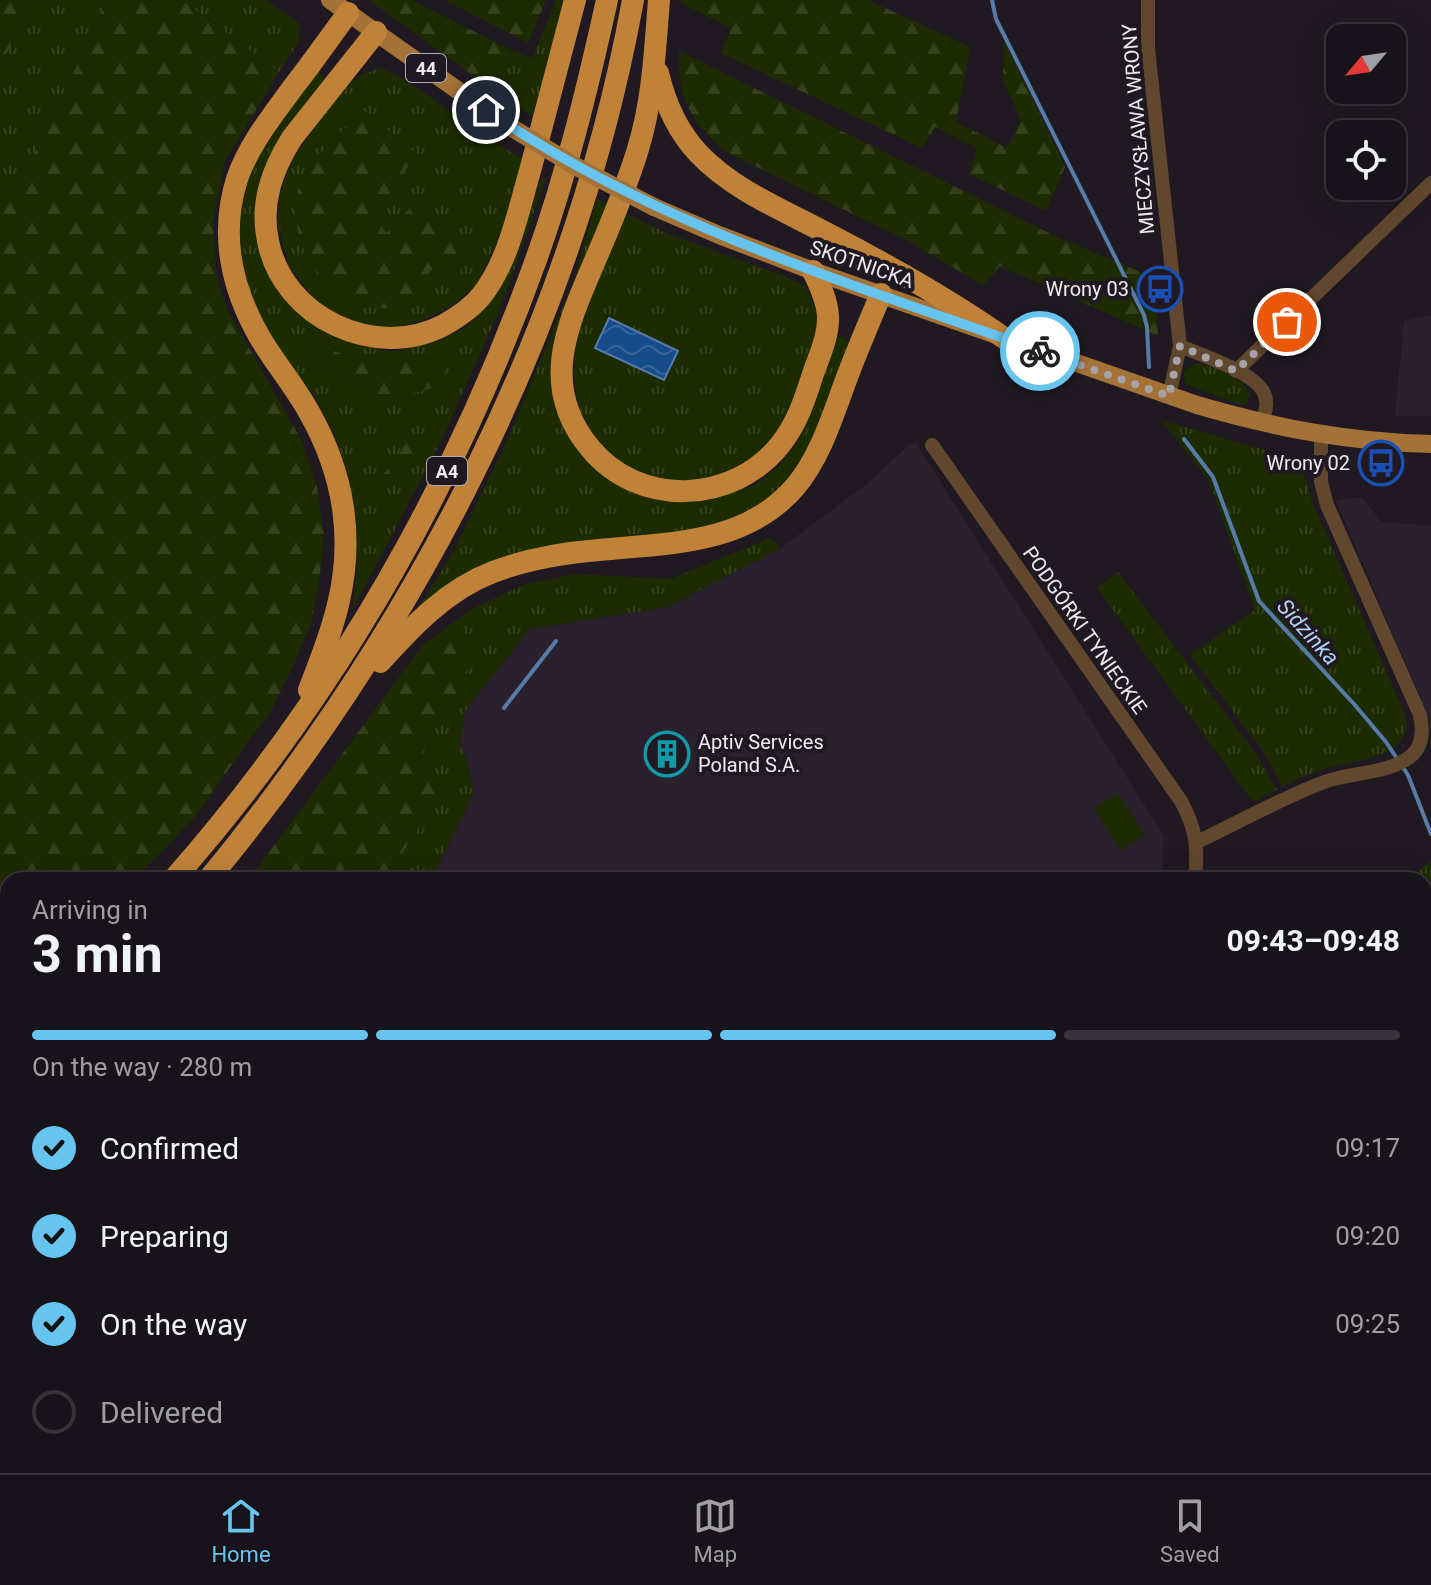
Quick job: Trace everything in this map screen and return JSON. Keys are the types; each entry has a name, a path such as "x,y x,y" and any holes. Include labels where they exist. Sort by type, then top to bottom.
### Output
{"highway":[{"path":"376,32 282,154 268,189 266,223 268,241 278,270 285,283 306,306 329,323 361,336 402,338 419,335 452,321 475,303 491,282 517,217 575,0"},
{"name":"A4","path":"180,872 294,729 350,645 399,562 479,402 514,319 554,204 587,88 607,0"},
{"name":"A4","path":"215,872 259,818 334,714 423,570 487,445 560,270 620,64 633,0"},
{"path":"659,0 650,103 637,152 574,310 562,349 566,404 591,449 631,480 673,492 719,487 758,467 779,447 793,427 825,340 827,307 813,271"},
{"path":"294,729 337,619 346,555 343,507 331,458 320,434 293,386 260,338 238,294 228,232 232,198 247,155 339,6"},
{"path":"654,56 662,89 676,123 710,164 762,198 961,307 1007,340"},
{"path":"334,714 412,626 452,594 490,573 539,558 602,549 669,546 698,540 747,523 779,503 803,476 817,453 881,294"}],"main road":[{"name":"SKOTNICKA","path":"339,6 504,123 575,166 654,207 719,235 1169,396 1261,423 1321,436 1431,444"}],"street":[{"name":"MIECZYSŁAWA WRONY","path":"1148,0 1148,48 1180,346 1169,396"},
{"path":"1236,371 1431,183"},
{"path":"1180,346 1249,378 1266,395 1267,409 1261,423"},
{"path":"1197,842 1330,780 1389,766 1410,756 1422,734 1420,715 1327,505 1321,482 1321,436"},
{"name":"PODGÓRKI TYNIECKIE","path":"932,445 1181,801 1197,842 1195,872"}],"shaded area":[{"path":"1431,315 1431,416 1395,416 1404,321"},
{"path":"916,443 1164,836 1162,872 435,872 474,793 466,757 460,747 465,711 530,629 667,607 781,548 868,483 910,444"},
{"path":"1361,497 1382,522 1431,526 1431,746 1429,718 1336,501"}],"green space":[{"path":"0,0 33,0 0,67"},
{"path":"33,0 108,0 19,185 0,184 0,67"},
{"path":"108,0 182,0 279,72 224,163 213,223 217,279 229,313 302,441 316,482 324,534 319,583 312,620 272,709 193,819 142,872 0,872 0,184 19,185"},
{"path":"182,0 265,0 300,24 299,42 279,72"},
{"path":"369,0 411,0 515,52 478,79"},
{"path":"444,0 546,0 528,43"},
{"path":"556,0 564,0 533,117 478,79 515,52 533,58"},
{"path":"681,0 868,0 970,47 956,122 1007,148 1021,120 1003,80 1004,41 1065,167 1046,211 969,174 977,148 935,127 922,148 721,53 731,28 681,3"},
{"path":"679,51 1055,236 1155,278 1158,336 1000,266 983,285 908,241 728,153 705,131 689,109 681,83"},
{"path":"381,68 400,77 523,160 508,219 477,284 453,305 421,321 390,329 355,324 310,294 289,265 278,226 280,193 294,158 334,96 361,75","holes":["401,180 373,213 386,234 416,202 470,243 457,281 431,270 297,194"]},
{"path":"316,70 327,78 284,136 270,275 296,311 339,339 390,352 437,342 467,326 488,305 508,269 542,177 546,179 500,309 442,439 352,611 356,531 341,453 319,404 286,360 261,318 243,273 237,225 240,201 253,163 269,135","holes":["305,339 341,356 387,363 431,357 435,388 402,395 360,385 312,358"]},
{"path":"365,111 416,153 401,180 373,213 386,233 416,202 470,243 457,281 431,270 408,307 365,306 334,289 311,263 298,231 297,196 306,172 324,149"},
{"path":"597,198 609,205 557,401 659,499 698,502 754,486 780,465 800,439 837,337 843,337 848,343 813,442 796,472 761,507 705,532 582,544 419,607 451,556 504,448 574,280"},
{"path":"623,212 664,232 806,287 819,316 802,394 763,453 727,476 687,484 649,479 619,462 596,440 578,408 574,374 576,335"},
{"path":"305,338 364,360 395,362 422,358 447,366 435,388 402,395 381,411 365,404 360,385 312,358"},
{"path":"1196,363 1219,369 1235,378 1250,394 1247,403 1241,405 1185,384 1184,371"},
{"path":"1161,420 1292,458 1307,481 1311,499 1406,717 1405,731 1390,750 1318,771 1283,787 1263,751 1190,655 1255,610 1208,479"},
{"path":"408,441 422,444 405,476 383,475"},
{"path":"770,538 781,548 667,607 530,629 465,711 460,747 466,757 474,793 435,872 391,872 437,797 417,764 438,716 464,692 458,626 423,645 472,609 523,585 574,574 671,579"},
{"path":"1118,572 1256,754 1277,790 1253,802 1097,588"},
{"path":"458,625 473,644 464,692 438,716 417,764 437,797 391,872 253,872 258,867 423,645"},
{"path":"1118,793 1145,835 1120,850 1094,809"},
{"path":"1431,861 1431,872 1418,872"}],"water":[{"path":"609,318 678,351 664,380 595,348"}],"waterway":[{"name":"Sidzinka","path":"992,0 996,19 1144,315 1149,367"},
{"name":"Sidzinka","path":"1184,439 1213,477 1259,601 1386,742 1408,775 1431,834"},
{"path":"504,708 556,641"}],"way so far":[{"path":"1040,351 1169,396 1180,346 1236,371 1287,322"}],"place":[{"name":"Wrony 03","path":"1160,289"},
{"name":"Wrony 02","path":"1381,463"},
{"name":"Aptiv Services Poland S.A.","path":"667,754"}],"route":[{"path":"486,110 575,166 683,220 813,271 1040,351"}]}
